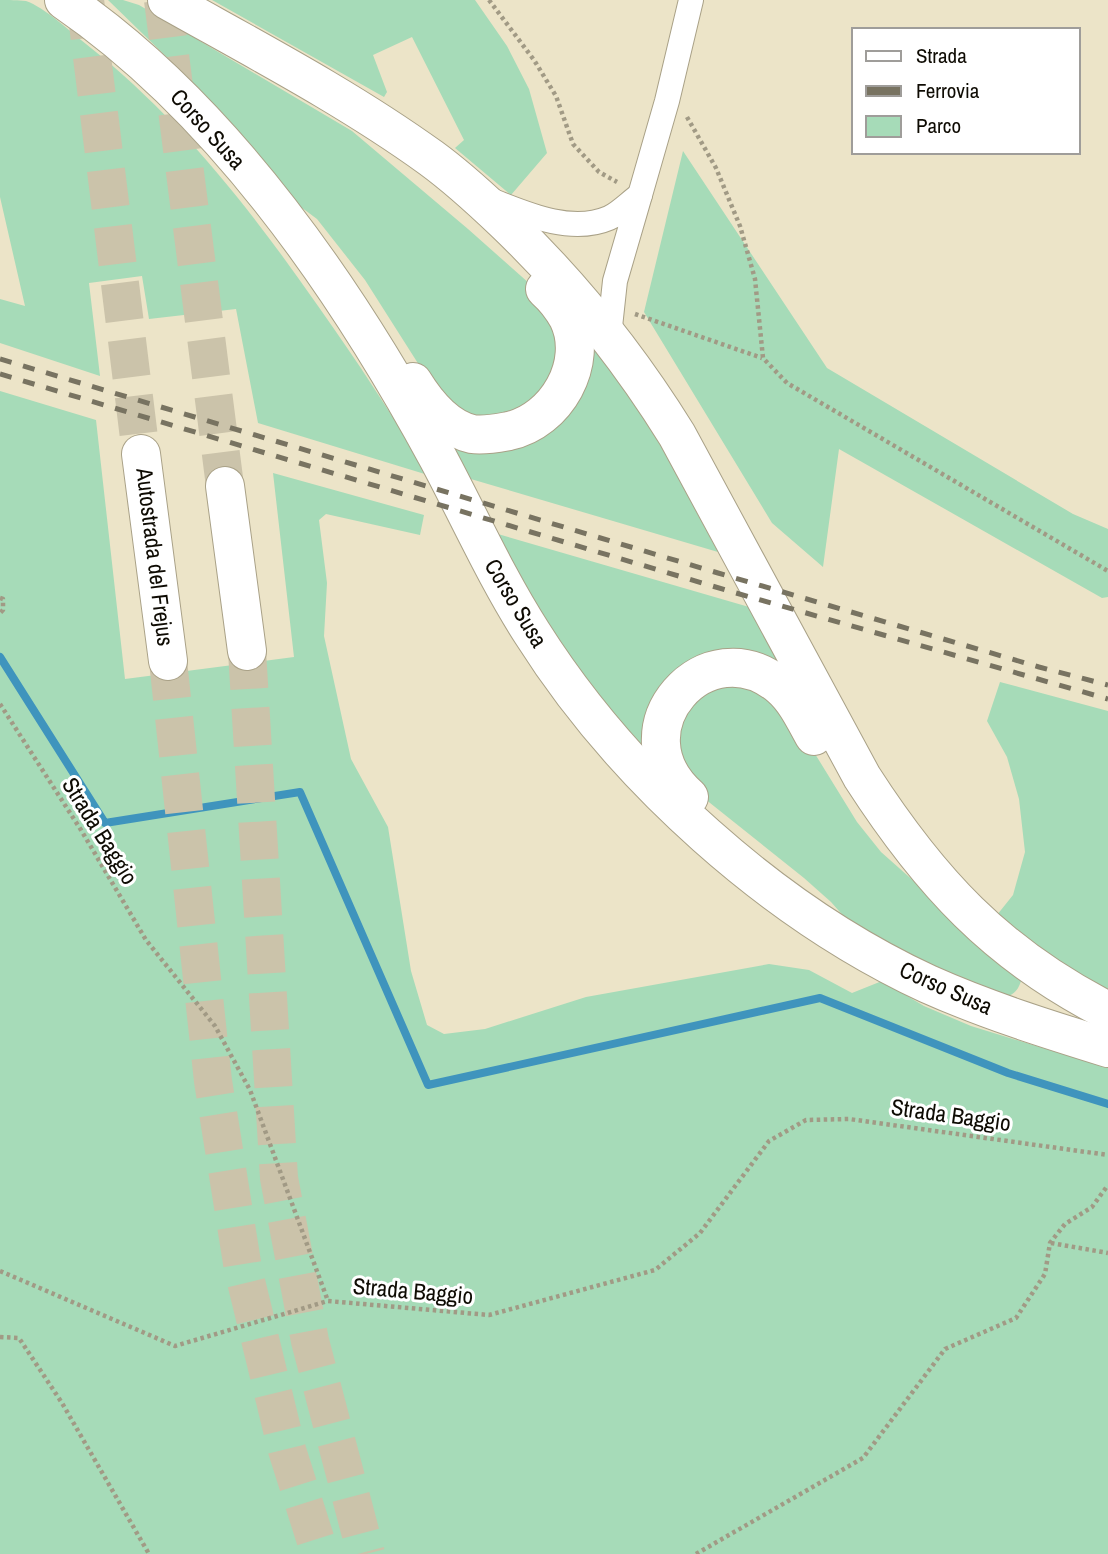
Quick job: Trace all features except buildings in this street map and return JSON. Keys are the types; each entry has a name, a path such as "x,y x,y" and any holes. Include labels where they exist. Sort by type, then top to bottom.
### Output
{"main road":[{"name":"Corso Susa","path":"64,0 91,18 142,60 191,108 240,164 304,245 357,321 400,391 532,633 570,688 621,753 665,799 732,856 809,915 864,949 935,987 979,1006 1108,1048"},
{"path":"167,0 379,123 433,159 476,195 566,284 610,321 677,435 862,777 895,828 927,869 970,915 1030,965 1075,995 1108,1011"},
{"path":"304,245 356,287 425,401 447,421 472,434 495,434 517,429 534,422 551,408 563,391 571,374 573,339 569,320 553,297 493,237 476,195"},
{"name":"Autostrada del Frejus","path":"141,454 168,661"},
{"path":"225,486 247,651"},
{"path":"809,915 778,872 678,788 666,771 660,754 663,721 671,704 684,687 699,675 721,668 746,668 766,676 783,688 795,703 847,793 866,820 885,840 927,869"}],"street":[{"path":"610,321 615,281 667,101 691,0"},
{"path":"476,195 529,216 567,223 591,223 611,217 639,194"}],"path":[{"path":"489,0 534,60 556,96 573,144 599,172 639,194"},
{"path":"667,101 688,118 716,167 740,226 755,279 763,358"},
{"path":"610,321 763,358 787,383 1108,571"},
{"path":"0,598 3,599 2,611"},
{"name":"Strada Baggio","path":"0,704 81,830 146,940 215,1027 244,1079 328,1301 489,1315 655,1270 700,1233 769,1141 806,1120 849,1119 1108,1156"},
{"path":"696,1554 863,1458 945,1349 1016,1318 1045,1274 1050,1243 1065,1224 1092,1207 1108,1185"},
{"path":"1050,1243 1108,1253"},
{"path":"0,1271 175,1346 328,1301"},
{"path":"0,1337 19,1338 62,1403 149,1554"}],"green space":[{"path":"0,0 26,1 49,14 120,72 212,166 293,270 361,368 428,475 258,423 236,309 149,319 142,276 89,283 100,376 0,343 0,299 25,306 0,197"},
{"path":"108,0 123,0 139,5 352,131 530,284 555,319 560,371 523,411 494,418 466,413 440,398 365,280 317,219 286,196 239,135 182,72"},
{"path":"212,0 475,0 507,46 529,89 547,153 511,195 455,148 464,140 412,37 373,55 387,92 384,97"},
{"path":"683,151 827,368 1073,514 1108,529 1108,597 1102,598 839,449 823,567 772,523 644,312"},
{"path":"584,330 621,381 665,453 718,552 464,477 436,424 507,441"},
{"path":"0,391 96,420 125,679 294,657 273,473 424,515 420,535 326,514 319,520 327,583 324,636 351,759 388,827 411,971 427,1025 444,1034 485,1029 586,997 769,964 809,970 852,993 882,981 924,1006 971,1026 1108,1068 1108,1554 0,1554"},
{"path":"491,532 749,607 785,675 727,652 654,766 555,643"},
{"path":"755,680 796,723 857,822 881,852 1022,977 1013,993 1003,999 920,962 847,920 804,878 690,787 673,723 696,688"},
{"path":"1000,682 1108,711 1108,991 1051,956 997,915 1013,895 1025,852 1019,799 1007,757 987,721"}],"waterway":[{"path":"0,657 105,823 300,792 428,1085 820,998 1008,1073 1108,1104"}],"tunnel":[{"path":"85,0 141,454"},
{"path":"163,0 225,486"},
{"path":"247,651 279,1178 310,1341 366,1554"},
{"path":"168,661 213,1081 243,1269 287,1450 320,1554"}],"railway":[{"path":"0,359 718,573 1108,685"},
{"path":"0,374 729,591 1108,699"}]}
